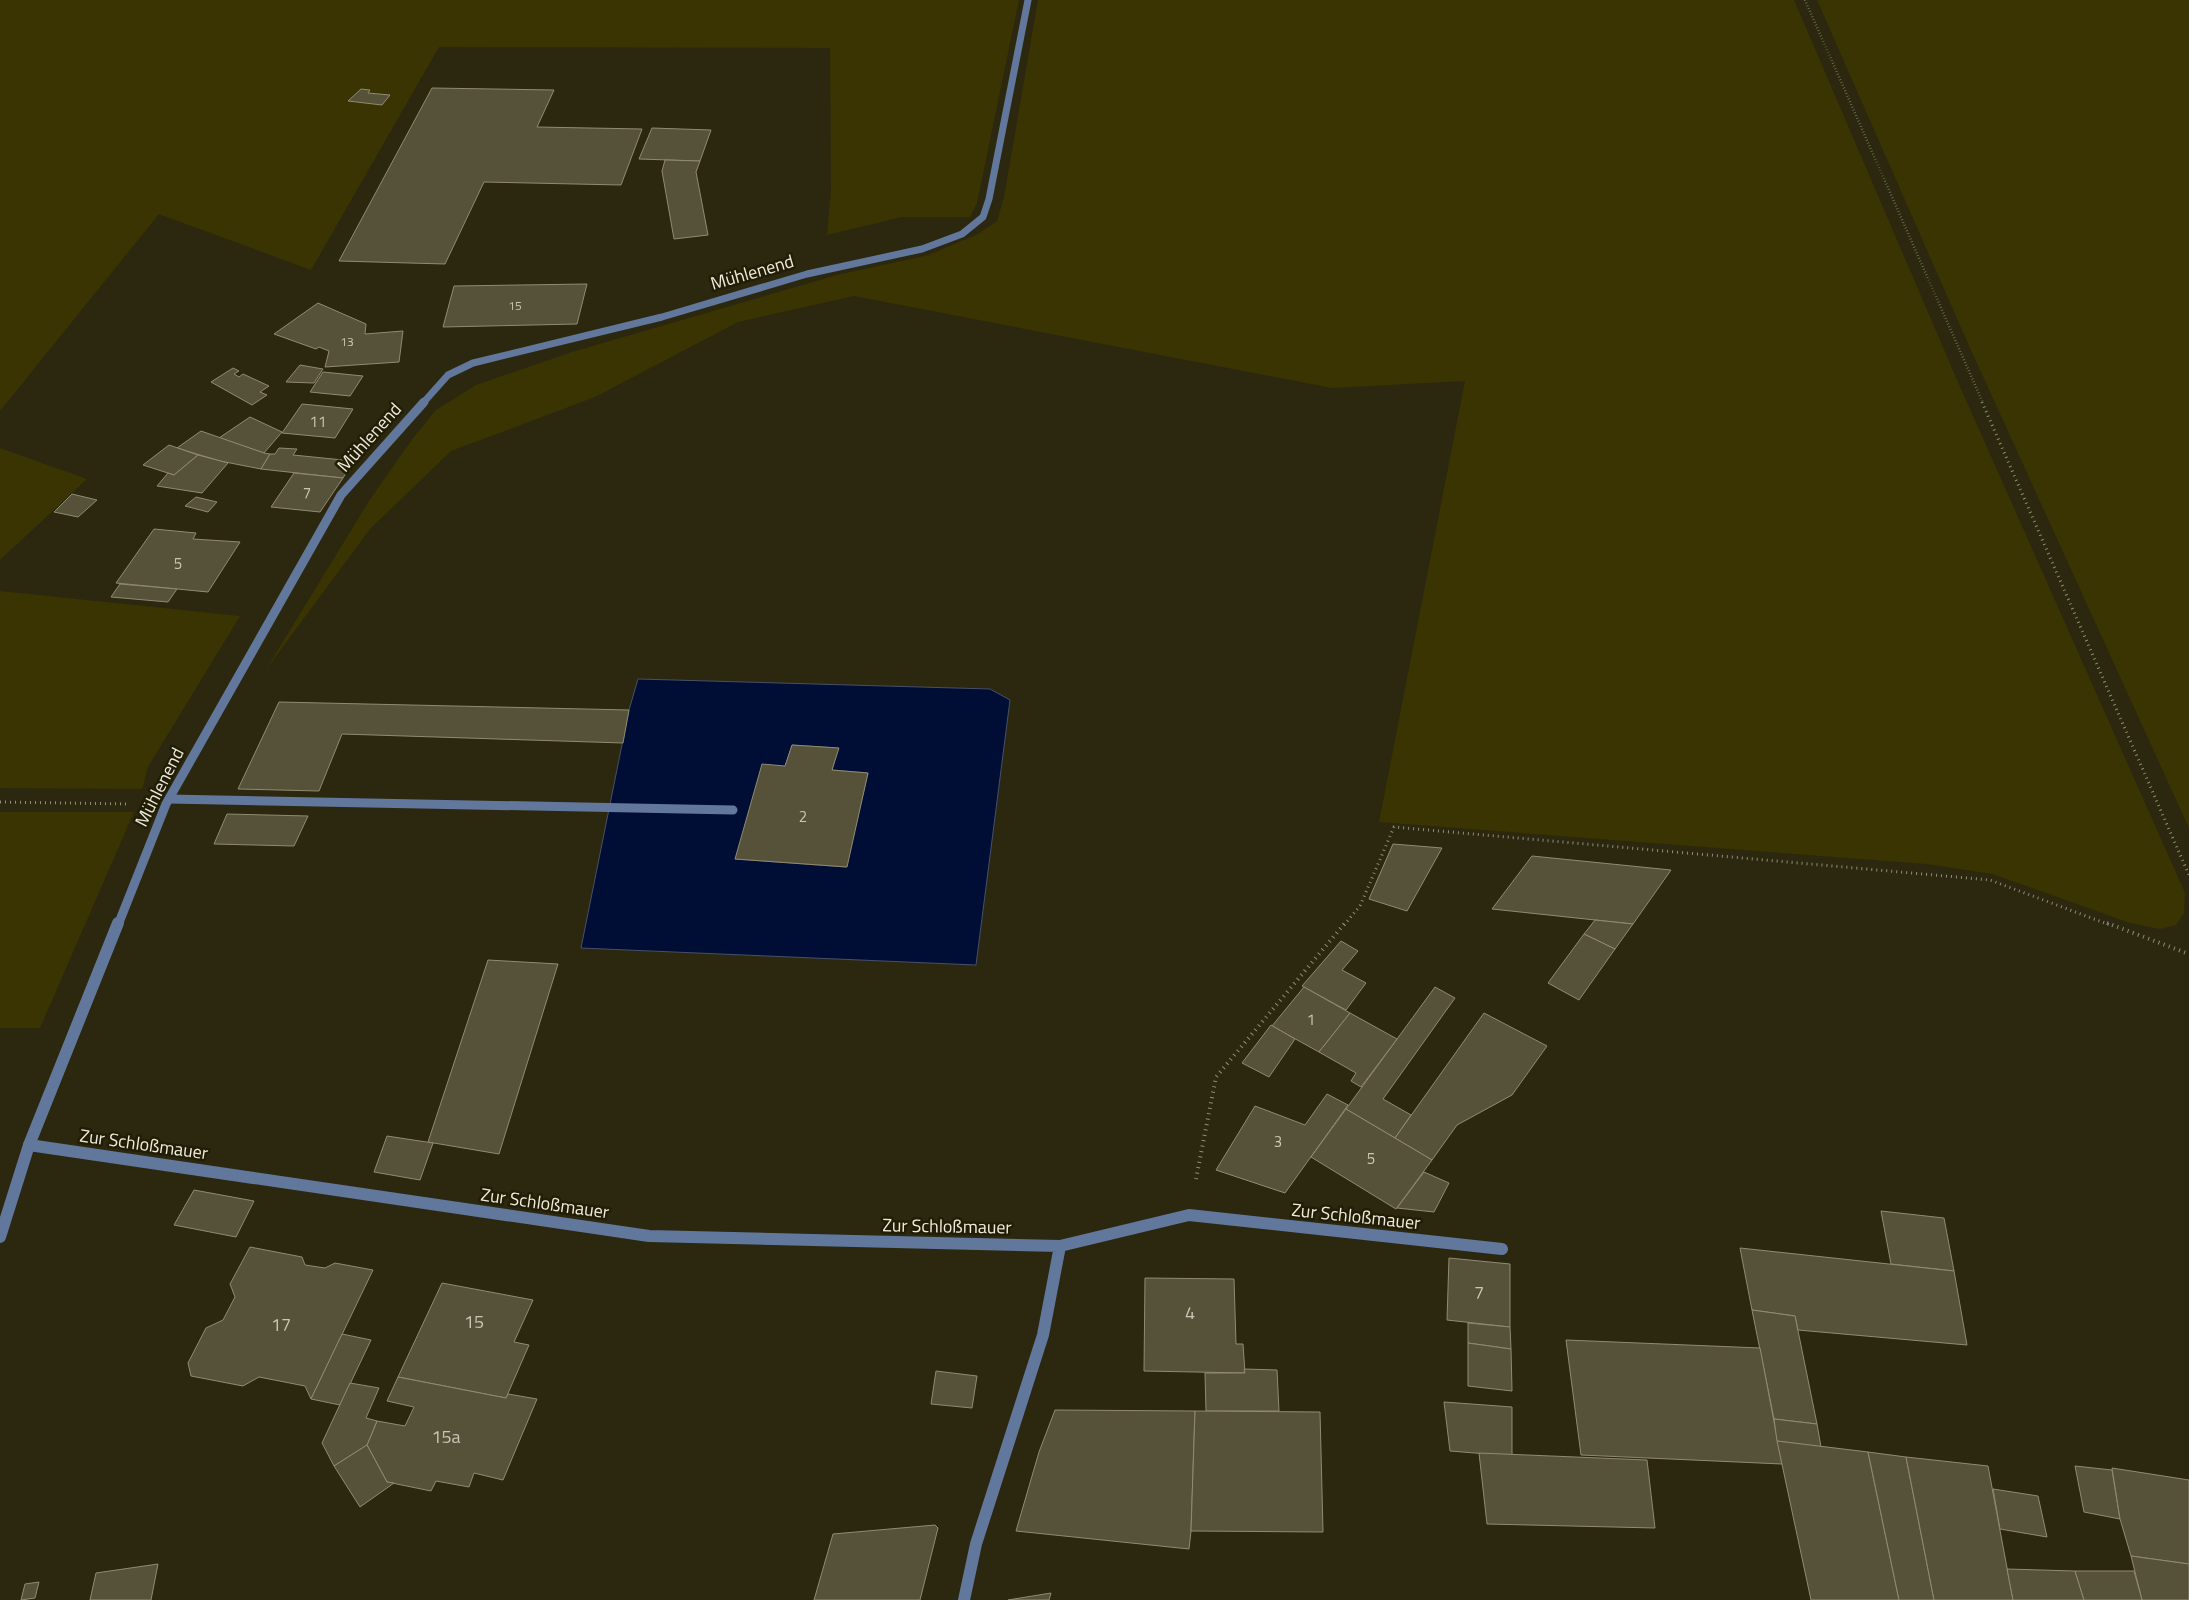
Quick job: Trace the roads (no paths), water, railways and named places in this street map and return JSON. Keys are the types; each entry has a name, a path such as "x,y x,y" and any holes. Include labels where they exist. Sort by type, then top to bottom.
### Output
{"street":[{"name":"Mühlenend","path":"0,1237 29,1145 167,802 341,495 448,375 473,363 662,317 807,274 922,249 962,234 983,217 989,198 1028,0"},
{"path":"167,802 733,810"},
{"name":"Zur Schloßmauer","path":"29,1145 649,1236 1060,1246 1189,1215 1502,1249"},
{"path":"964,1600 976,1544 1043,1335 1060,1246"}],"water":[{"path":"638,679 990,689 1010,700 976,965 581,948 629,710","holes":["792,745 838,748 832,770 868,773 846,867 735,859 785,766"]}]}
